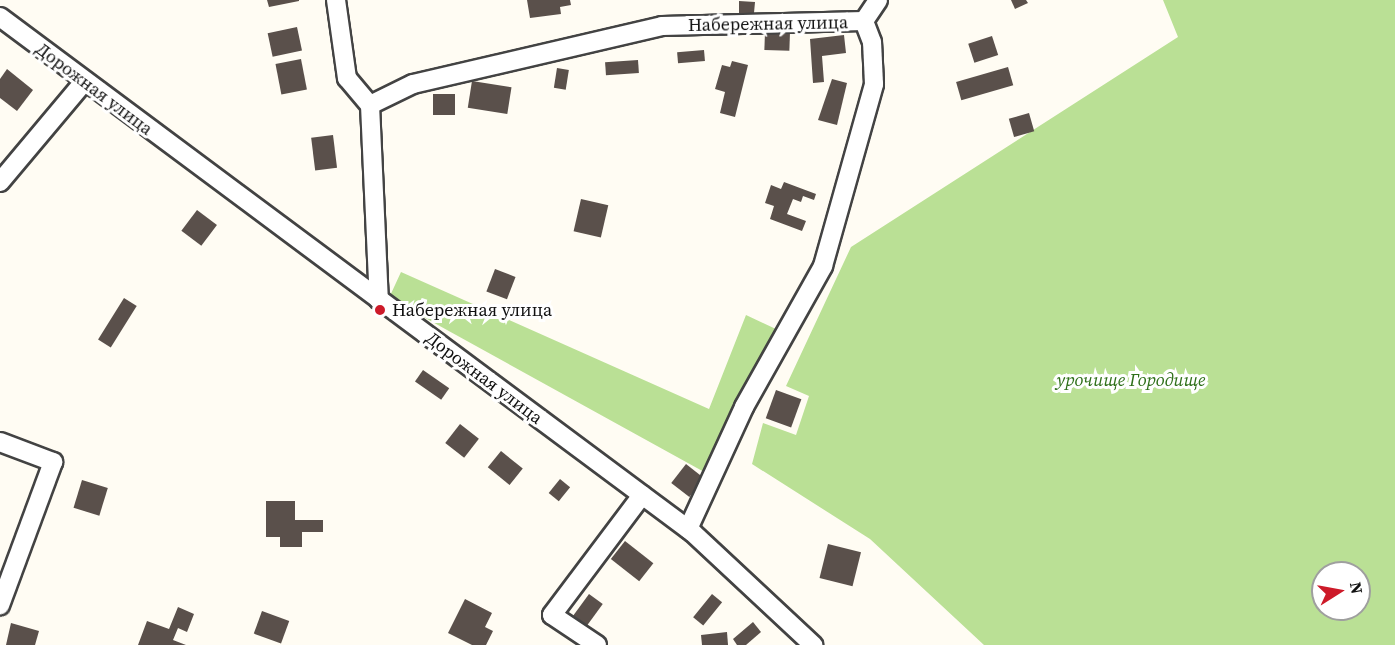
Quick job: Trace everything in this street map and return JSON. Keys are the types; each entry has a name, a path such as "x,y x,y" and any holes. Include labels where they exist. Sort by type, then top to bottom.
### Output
{"street":[{"path":"336,0 347,78 370,105 379,300"},
{"name":"Набережная улица","path":"370,105 413,84 662,26 864,21 878,0"},
{"name":"Дорожная улица","path":"0,16 84,82 688,529 813,645"},
{"path":"688,529 744,407 823,266 874,84 872,42 864,21"},
{"path":"0,182 84,82"},
{"path":"0,442 53,462 0,606"},
{"path":"597,645 552,615 642,495"}],"green space":[{"name":"урочище Городище","path":"1163,0 1395,0 1395,645 984,645 870,539 752,464 763,423 796,435 809,396 786,386 851,247 1178,37"},
{"path":"401,272 709,409 746,315 778,330 706,473 389,298"}],"building":[{"path":"267,0 299,0 299,1 269,7"},
{"path":"527,0 570,0 571,5 560,7 561,14 530,18"},
{"path":"1011,0 1026,0 1028,3 1015,9"},
{"path":"739,1 755,2 754,13 739,13"},
{"path":"297,27 302,50 273,57 268,33"},
{"path":"765,32 790,33 789,51 764,50"},
{"path":"844,35 846,53 822,56 824,82 813,83 810,39"},
{"path":"992,36 998,55 974,63 968,44"},
{"path":"704,50 705,61 678,63 677,52"},
{"path":"301,59 307,89 281,94 275,64"},
{"path":"638,60 639,73 606,75 605,62"},
{"path":"732,61 748,65 735,117 720,113 725,92 715,89 722,65 730,67"},
{"path":"1008,67 1013,85 961,100 956,82"},
{"path":"557,68 569,70 566,90 554,88"},
{"path":"7,69 33,90 17,111 0,98 0,79"},
{"path":"832,79 847,83 837,125 818,120"},
{"path":"472,81 512,87 507,114 468,108"},
{"path":"433,94 455,94 455,115 433,115"},
{"path":"1029,113 1034,131 1014,137 1009,119"},
{"path":"333,135 337,168 315,170 311,138"},
{"path":"784,182 816,194 814,200 803,196 801,202 793,199 787,214 806,221 802,231 770,219 774,206 765,203 771,185 781,189"},
{"path":"581,199 608,205 601,237 574,231"},
{"path":"197,210 217,225 201,246 181,231"},
{"path":"495,269 516,277 507,299 486,291"},
{"path":"124,298 137,306 111,348 98,340"},
{"path":"423,370 449,388 441,400 415,381"},
{"path":"776,390 801,399 791,427 766,418"},
{"path":"460,424 479,439 464,458 445,443"},
{"path":"501,451 523,469 510,485 488,467"},
{"path":"686,464 704,478 689,497 671,483"},
{"path":"560,479 570,487 559,501 549,493"},
{"path":"82,480 108,488 99,516 74,508"},
{"path":"266,501 295,501 295,520 323,520 323,532 302,532 302,547 280,547 280,537 266,537"},
{"path":"625,541 653,563 639,581 611,559"},
{"path":"828,544 861,552 853,586 820,578"},
{"path":"589,594 603,604 587,626 573,616"},
{"path":"712,594 722,602 703,625 693,617"},
{"path":"465,599 492,613 485,627 493,631 486,645 472,645 448,633"},
{"path":"178,607 194,614 187,632 178,628 173,640 186,645 138,645 147,621 169,629"},
{"path":"262,611 289,621 281,643 254,634"},
{"path":"753,622 761,632 746,645 737,645 733,639"},
{"path":"11,623 39,631 35,645 6,645"},
{"path":"727,632 728,645 702,645 701,635"}],"place":[{"name":"Набережная улица","path":"380,310"}]}
